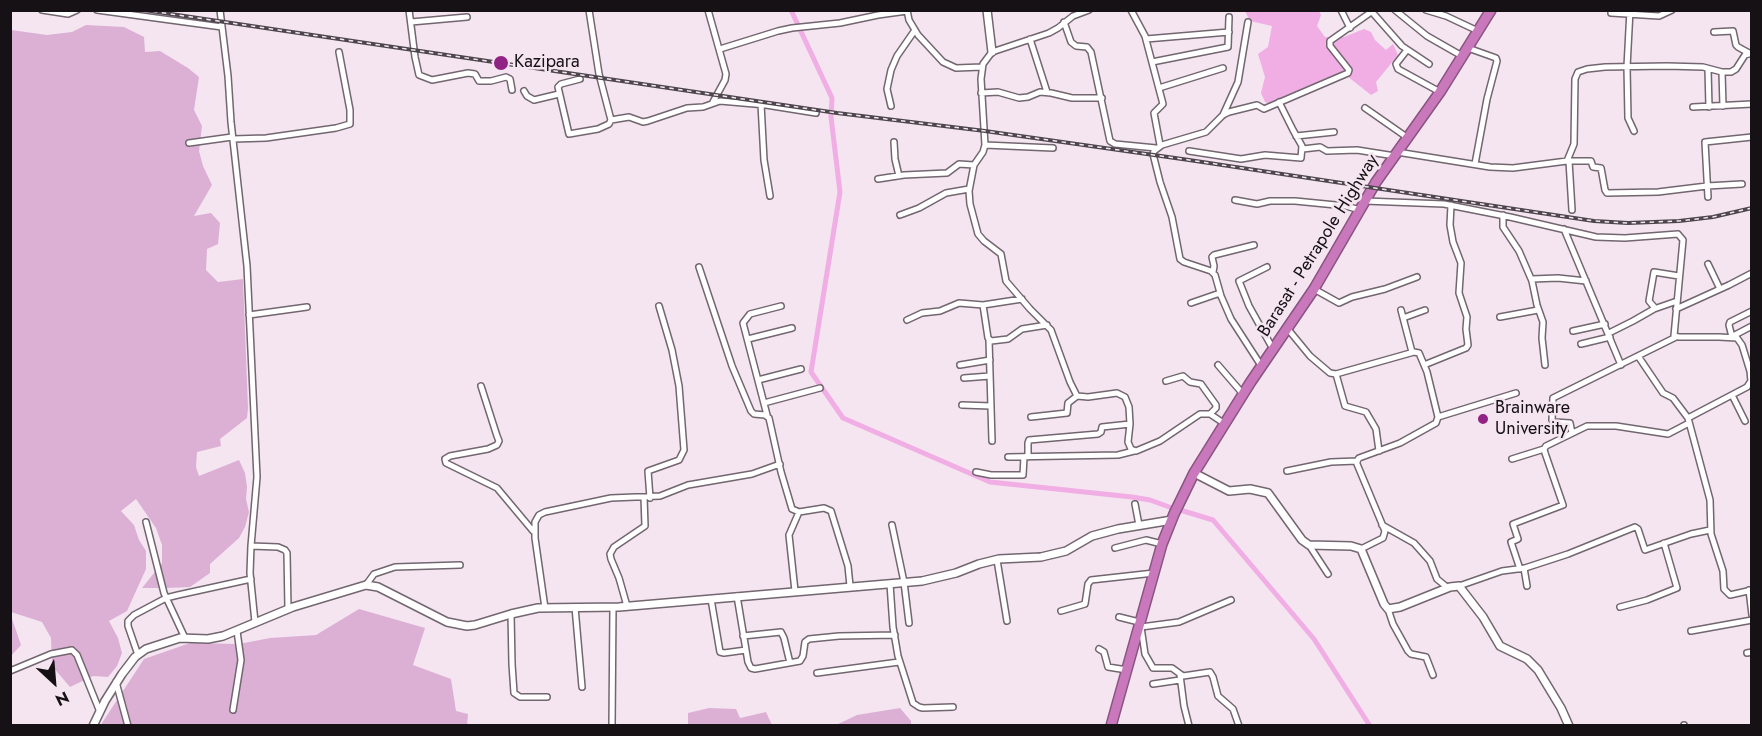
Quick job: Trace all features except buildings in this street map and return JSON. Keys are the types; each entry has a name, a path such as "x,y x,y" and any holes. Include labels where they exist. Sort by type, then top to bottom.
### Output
{"highway":[{"name":"Barasat - Petrapole Highway","path":"1173,517 1194,473 1243,394 1314,289 1362,206 1440,92 1491,10"},
{"path":"1111,726 1162,544 1173,517"}],"street":[{"path":"42,10 68,14 77,10"},
{"path":"97,10 222,27"},
{"path":"220,10 245,243 257,489 251,546 255,622"},
{"path":"409,10 419,75 432,80 468,73 475,74 479,81 506,78 510,80 512,90"},
{"path":"580,79 560,84 558,87 569,134 598,129 609,124 610,120 598,74 589,10"},
{"path":"708,10 726,74 713,103"},
{"path":"987,10 992,52"},
{"path":"1077,396 1047,326 1006,280 1001,254 978,234 970,204 969,189 974,165 985,146 981,93 982,67 992,52 1056,29 1077,14 1089,10"},
{"path":"1131,10 1146,39 1163,104 1154,114 1158,147 1153,154 1172,217 1180,259 1213,272"},
{"path":"1341,10 1350,28"},
{"path":"1395,10 1427,36 1465,52 1496,58 1476,164"},
{"path":"1425,10 1446,16 1478,31"},
{"path":"1611,13 1630,12 1659,16 1672,10"},
{"path":"720,49 792,27 852,21 907,11 915,30 929,48 947,65 956,68 982,67"},
{"path":"1223,115 1257,105 1264,108 1348,74 1349,70 1329,41 1373,11 1399,43 1429,64"},
{"path":"1630,12 1627,67 1628,118 1634,131"},
{"path":"1152,62 1228,47 1229,16"},
{"path":"411,22 467,17"},
{"path":"1064,22 1071,42 1087,47 1091,52 1112,142 1158,147 1206,132 1223,115 1238,82 1248,22"},
{"path":"891,106 887,90 891,70 897,56 915,30"},
{"path":"1714,32 1733,31 1736,45 1750,53"},
{"path":"1146,39 1228,32"},
{"path":"1030,39 1047,92"},
{"path":"1407,50 1396,67 1440,92"},
{"path":"189,143 233,138 266,138 350,124 350,110 339,52"},
{"path":"1572,210 1568,161 1574,144 1575,79 1578,72 1587,69 1667,66 1731,72 1736,69 1743,57 1750,53"},
{"path":"1159,88 1223,68"},
{"path":"1708,69 1709,106"},
{"path":"1722,72 1723,106"},
{"path":"524,91 534,100 560,94"},
{"path":"981,93 995,92 1025,98 1040,92 1047,92 1078,99 1102,98"},
{"path":"610,120 629,117 643,122 687,108 703,107 720,101 761,104 816,113"},
{"path":"1189,151 1244,159 1265,155 1302,157 1303,150 1279,102"},
{"path":"761,104 764,160 770,196"},
{"path":"1693,108 1752,104"},
{"path":"1365,108 1408,138"},
{"path":"1296,136 1334,132"},
{"path":"1708,197 1705,142 1752,137"},
{"path":"894,142 899,176"},
{"path":"985,146 1053,148"},
{"path":"1303,150 1320,147 1327,152 1357,150 1513,168 1568,161 1590,161 1593,167 1601,168 1607,193 1658,192 1742,184"},
{"path":"878,179 947,173 958,164 974,165"},
{"path":"900,215 919,208 946,193 969,189"},
{"path":"1235,200 1257,204 1270,201 1295,201 1346,206 1414,202 1451,205 1596,237 1625,238 1678,234 1683,240 1674,331 1676,337"},
{"path":"1424,365 1466,348 1468,345 1467,317 1459,293 1460,259 1453,242 1450,225 1451,205"},
{"path":"1503,215 1503,227 1519,251 1532,279 1538,310 1543,322 1545,365"},
{"path":"1564,230 1621,365"},
{"path":"1254,245 1212,255 1213,272 1234,323 1262,367"},
{"path":"1708,264 1720,289"},
{"path":"699,267 732,366 751,411 754,414 767,415"},
{"path":"1267,267 1239,281 1273,350"},
{"path":"1655,308 1649,302 1654,272 1679,276"},
{"path":"1676,309 1752,273"},
{"path":"1314,289 1338,303 1417,277"},
{"path":"1532,279 1558,278 1586,281"},
{"path":"1191,303 1220,293"},
{"path":"907,320 922,313 940,311 959,303 983,304 1022,299"},
{"path":"1581,344 1610,335 1655,308 1677,301"},
{"path":"983,304 989,340 992,441"},
{"path":"627,606 610,554 615,547 645,526 648,471 679,460 684,450 679,386 671,346 659,306"},
{"path":"781,306 750,314 743,323 792,509 799,512 824,508 831,511 848,566 850,586"},
{"path":"249,315 307,307"},
{"path":"1401,310 1412,352"},
{"path":"1403,318 1425,310"},
{"path":"1500,317 1538,310"},
{"path":"1731,337 1730,322 1752,311"},
{"path":"1573,331 1605,324"},
{"path":"989,340 1008,339 1022,329 1047,326"},
{"path":"1731,337 1752,326"},
{"path":"748,339 792,328"},
{"path":"1287,328 1323,368 1336,374 1412,352 1419,353 1438,417 1436,423 1400,443 1359,458 1357,461 1336,462 1287,471"},
{"path":"1512,459 1544,448 1572,434 1587,426 1609,426 1668,434 1750,384 1750,371 1740,341 1731,337 1676,337 1552,398 1552,420 1570,423 1572,434"},
{"path":"1638,356 1663,393 1673,398 1689,421 1710,500 1710,530 1723,571 1725,590 1728,595 1750,590 1752,615"},
{"path":"960,365 990,360"},
{"path":"1218,364 1243,394"},
{"path":"758,380 801,369"},
{"path":"1336,374 1345,406 1365,412 1376,429 1378,452"},
{"path":"964,378 990,376"},
{"path":"1166,381 1183,376 1190,382 1200,383 1216,407 1210,414"},
{"path":"481,386 497,436 497,444 488,449 450,456 445,459 446,463 497,488 534,532"},
{"path":"764,403 820,388"},
{"path":"1438,417 1516,393"},
{"path":"1031,417 1067,413 1068,403 1077,396 1122,394 1128,401 1130,424 1128,442 1131,449 1136,451"},
{"path":"1732,395 1745,422"},
{"path":"962,405 991,406"},
{"path":"1008,457 1118,455 1136,451 1160,441 1200,414 1210,414 1225,424"},
{"path":"976,472 991,475 1023,475 1029,440 1098,434 1102,426 1130,424"},
{"path":"1527,586 1511,542 1518,539 1513,524 1563,505 1544,448"},
{"path":"1308,545 1351,546 1361,549 1383,538 1385,531 1357,461"},
{"path":"545,608 534,532 536,519 545,512 611,498 660,496 688,485 752,474 780,464"},
{"path":"1194,473 1229,491 1250,489 1268,493 1328,574"},
{"path":"1135,504 1139,525"},
{"path":"795,591 789,535 799,512"},
{"path":"93,726 116,682 130,662 159,644 185,638 208,639 223,636 288,608 366,585 378,587 447,622 475,625 529,609 627,606 922,580 997,560 1041,557 1066,551 1092,536 1173,517"},
{"path":"146,522 160,582 185,638"},
{"path":"892,525 904,582 909,623"},
{"path":"1382,525 1414,543 1430,561 1437,579 1448,588"},
{"path":"1388,609 1400,607 1448,588 1572,553 1635,527 1638,529 1645,550 1710,530"},
{"path":"1115,548 1146,540 1162,544"},
{"path":"1620,608 1677,588 1664,543"},
{"path":"251,546 278,547 287,553 288,608"},
{"path":"1361,549 1393,624 1408,651 1411,654 1426,657 1433,675"},
{"path":"997,560 1007,621"},
{"path":"366,585 374,574 395,567 460,565"},
{"path":"1061,611 1084,604 1091,580 1154,573"},
{"path":"138,655 129,632 128,621 134,615 166,598 251,579"},
{"path":"891,584 899,662 915,706 952,707"},
{"path":"1459,586 1483,617 1500,646 1527,659 1538,670 1561,708 1566,725"},
{"path":"736,596 749,665 755,669 802,659 805,642 809,639 895,635"},
{"path":"711,599 720,652 746,650"},
{"path":"1119,617 1140,623 1179,622 1231,600"},
{"path":"574,607 582,687"},
{"path":"612,726 613,607"},
{"path":"511,614 514,693 520,697 547,697"},
{"path":"1691,631 1752,620"},
{"path":"1140,623 1145,654 1151,666 1172,668 1180,677 1189,726"},
{"path":"233,710 241,660 237,631"},
{"path":"743,636 781,632 790,663"},
{"path":"1099,649 1104,652 1108,667 1127,670"},
{"path":"10,671 51,654 72,650 77,655 99,712"},
{"path":"817,673 899,662"},
{"path":"1153,684 1210,672 1218,696 1233,709 1239,726"},
{"path":"116,682 128,726"}],"shaded area":[{"path":"1245,11 1319,11 1321,15 1317,26 1325,37 1344,37 1364,29 1371,32 1375,40 1386,50 1393,44 1398,55 1376,82 1378,91 1371,95 1344,71 1318,83 1315,88 1274,105 1265,102 1261,93 1265,77 1258,54 1268,47 1272,26 1250,21"},
{"path":"86,25 124,27 144,37 145,52 160,51 199,77 194,110 202,126 199,151 212,185 194,216 211,213 220,223 218,244 207,249 206,270 218,282 243,279 248,408 247,418 220,439 221,446 197,452 196,467 199,476 239,460 245,473 249,512 239,538 210,564 210,573 190,587 142,588 162,563 162,545 156,528 136,499 121,511 134,525 146,551 146,569 127,611 109,621 118,638 122,653 117,666 108,677 93,676 70,687 52,666 51,638 42,622 11,612 11,30 47,35 72,32"},
{"path":"359,609 425,628 413,665 451,679 456,711 468,714 467,726 100,726 144,659 190,643 239,644 270,638 316,635"},
{"path":"10,613 21,645 11,656 10,656"},
{"path":"709,708 736,709 740,718 766,712 772,725 688,725 688,713"},
{"path":"900,708 911,721 911,725 836,725 857,715"}],"waterway":[{"path":"791,10 832,98 831,117 840,192 811,372 843,418 990,482 1132,497 1150,500 1172,508"},
{"path":"1180,510 1213,520 1314,639 1370,726"}],"railway":[{"path":"144,10 837,113 1189,160 1594,221 1628,223 1679,221 1713,217 1752,208"}],"place":[{"name":"Kazipara","path":"501,63"},
{"name":"Brainware University","path":"1483,419"}]}
